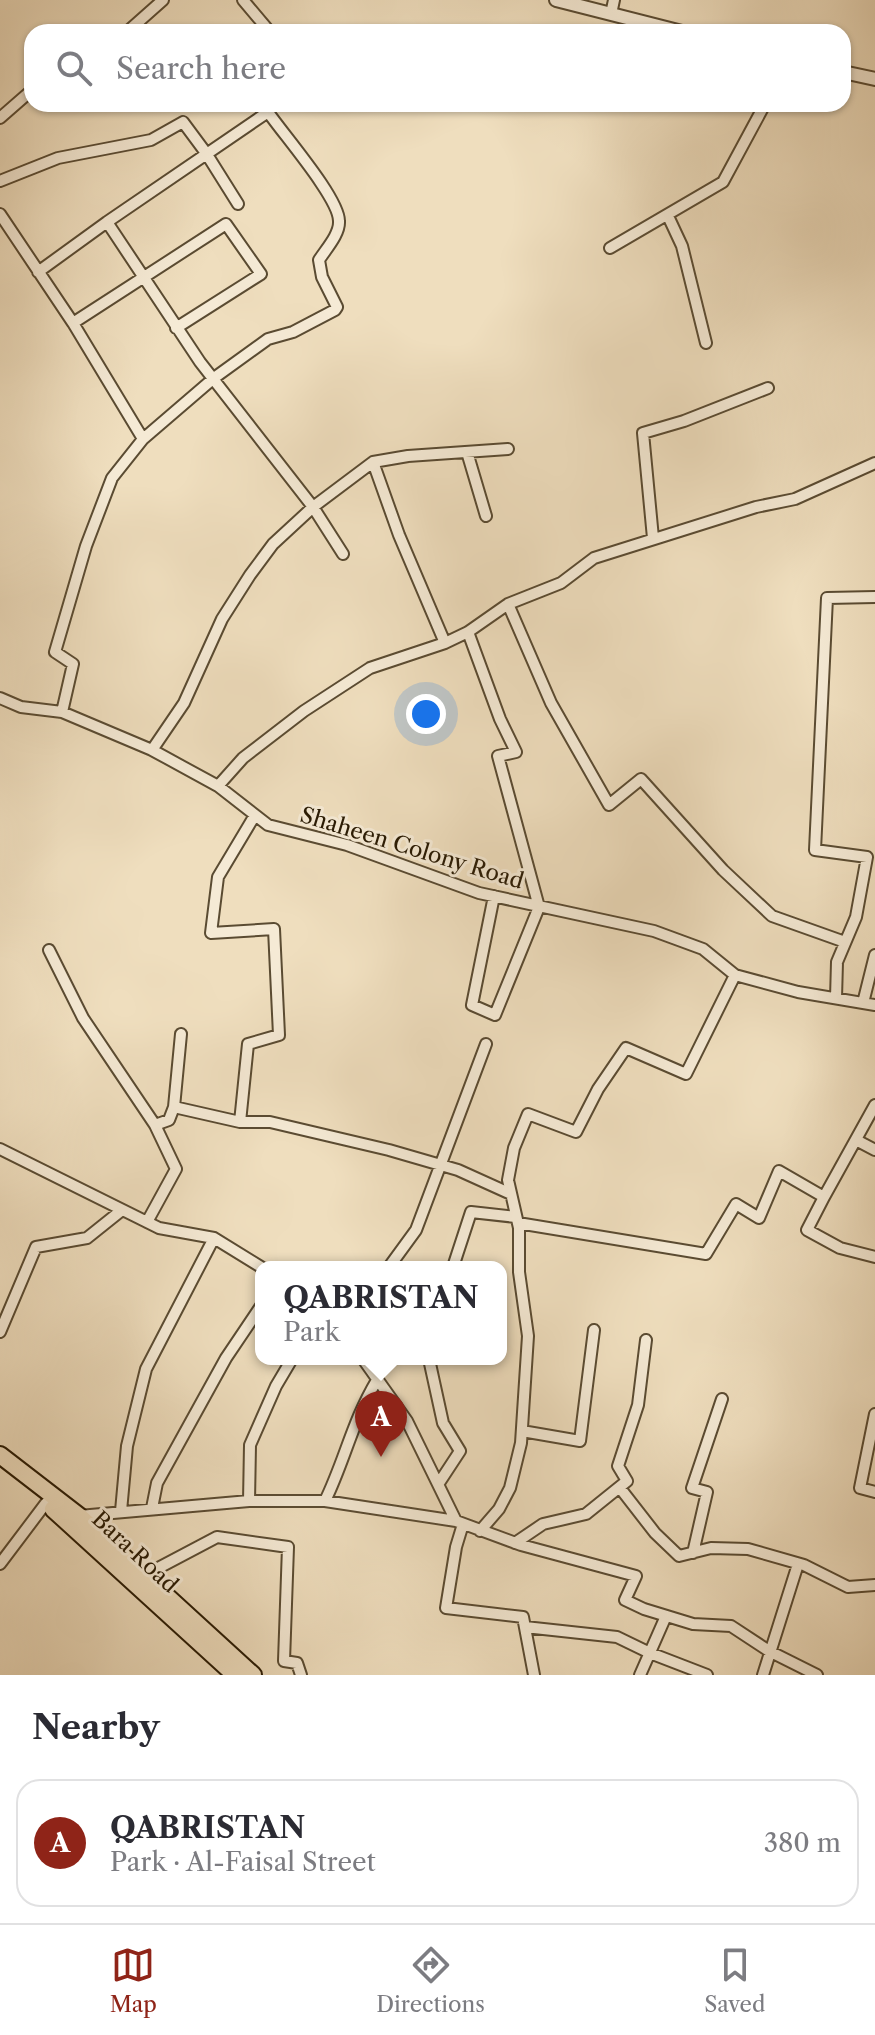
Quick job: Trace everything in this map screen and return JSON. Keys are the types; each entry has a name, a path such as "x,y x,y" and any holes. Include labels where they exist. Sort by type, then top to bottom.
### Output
{"main road":[{"path":"0,1455 145,1575 253,1675"},
{"name":"Bara Road","path":"0,1469 46,1503 72,1516 235,1675"}],"street":[{"path":"136,24 163,0"},
{"path":"243,0 263,24"},
{"path":"556,0 650,24"},
{"path":"611,14 614,0"},
{"path":"851,74 875,79"},
{"path":"0,118 24,97"},
{"path":"38,272 268,112 332,200 339,222 335,236 319,260 322,277 337,307 335,310 293,332 268,339 214,378 143,439 112,478 86,546 55,652 73,664 62,712"},
{"path":"610,248 723,182 761,112"},
{"path":"0,181 58,158 151,140 183,122 238,204"},
{"path":"0,214 73,323 143,439"},
{"path":"668,216 682,246 706,343"},
{"path":"107,222 176,328 313,507 343,554"},
{"path":"73,323 226,224 261,274 176,328"},
{"path":"653,538 643,433 684,421 768,388"},
{"path":"152,750 184,703 222,619 250,575 273,544 313,507 373,462 408,456 508,449"},
{"path":"467,452 486,516"},
{"path":"373,462 399,535 445,643"},
{"path":"218,786 243,758 304,711 370,668 468,632 508,604 561,583 594,558 756,507 795,499 875,463"},
{"path":"836,998 837,962 856,917 871,857 815,850 827,598 875,597"},
{"path":"508,604 551,703 609,805 641,779 723,870 772,916 845,942"},
{"path":"468,632 500,719 516,752 498,756 539,907 495,1015 472,1005 494,896"},
{"name":"Shaheen Colony Road","path":"0,698 21,707 62,712 152,750 218,786 268,825 347,845 494,896 654,931 703,949 735,975 798,992 875,1005"},
{"path":"240,1122 248,1044 279,1035 274,929 211,933 218,877 255,815"},
{"path":"49,950 83,1018 155,1125 176,1169 147,1222"},
{"path":"863,1003 875,955"},
{"path":"480,1531 499,1509 510,1488 522,1431 528,1336 519,1272 517,1220 508,1180 514,1148 528,1114 576,1132 598,1089 626,1048 686,1074 735,975"},
{"path":"155,1125 169,1120 174,1107 181,1034"},
{"path":"393,1261 416,1230 486,1044"},
{"path":"875,1105 807,1230 840,1248 875,1257"},
{"path":"174,1107 240,1122 270,1122 439,1165 458,1170 511,1194"},
{"path":"856,1140 875,1150"},
{"path":"0,1149 159,1228 214,1238 255,1263"},
{"path":"455,1261 471,1212 706,1254 736,1204 759,1218 779,1171 824,1197"},
{"path":"0,1332 36,1247 87,1238 122,1210"},
{"path":"121,1511 127,1446 146,1369 214,1238"},
{"path":"152,1508 157,1483 226,1358 255,1315"},
{"path":"522,1431 580,1441 594,1330"},
{"path":"515,1543 543,1524 586,1514 627,1481 618,1466 638,1405 646,1340"},
{"path":"249,1501 250,1445 288,1365"},
{"path":"367,1365 407,1421 460,1522 446,1608 523,1617 534,1675"},
{"path":"430,1365 443,1423 460,1451 439,1483"},
{"path":"325,1501 359,1410 377,1380"},
{"path":"693,1553 707,1492 692,1488 722,1399"},
{"path":"875,1414 860,1488 875,1492"},
{"path":"620,1488 655,1533 679,1556 711,1548 748,1549 798,1564 848,1587 875,1585"},
{"path":"72,1516 249,1501 325,1501 460,1522 515,1543 636,1576 625,1600 693,1624 731,1626 771,1652 817,1675"},
{"path":"0,1564 46,1503"},
{"path":"145,1575 217,1537 288,1547 284,1661 297,1663 301,1675"},
{"path":"763,1675 798,1564"},
{"path":"640,1675 666,1616"},
{"path":"525,1627 617,1637 707,1675"}],"place":[{"name":"QABRISTAN","path":"381,1457"}]}
